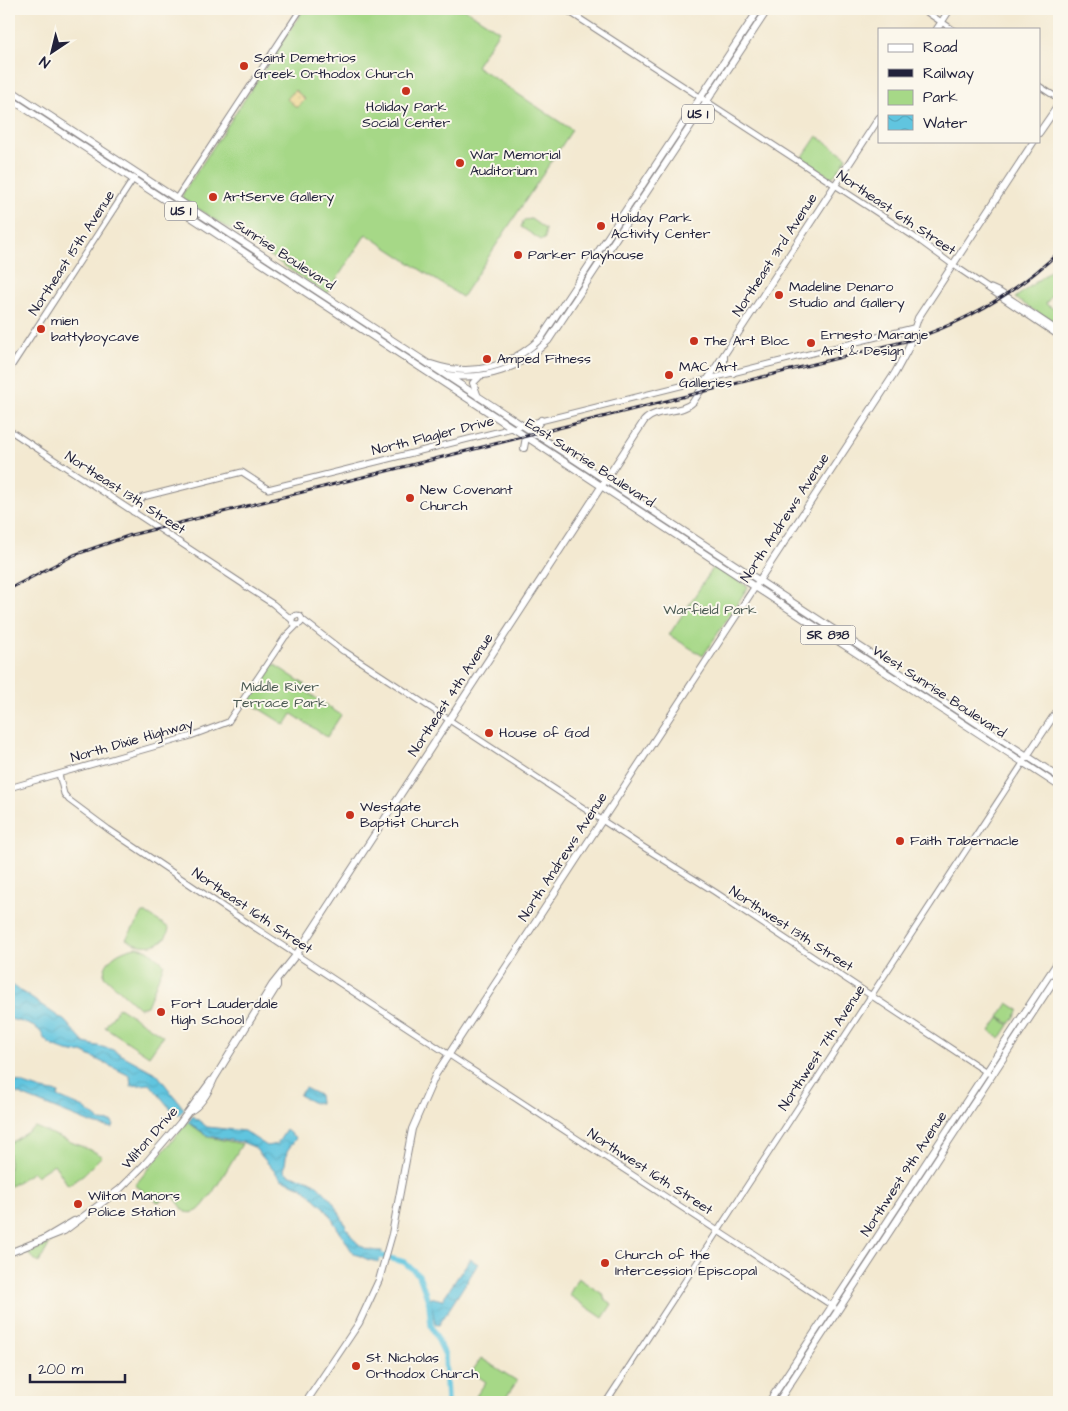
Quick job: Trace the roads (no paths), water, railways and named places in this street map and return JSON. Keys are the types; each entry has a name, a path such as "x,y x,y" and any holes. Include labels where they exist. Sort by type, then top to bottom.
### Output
{"main road":[{"name":"US 1","path":"421,359 447,368 476,370 502,364 530,349 551,326 652,178 759,12 768,9"},
{"path":"938,28 950,9"},
{"name":"US 1","path":"443,374 480,376 500,372 518,364 548,341 648,190 654,168 756,26 759,12"},
{"name":"Sunrise Boulevard","path":"9,89 248,255 411,362"},
{"name":"Sunrise Boulevard","path":"9,98 50,125 176,199 421,359"},
{"path":"1040,132 1059,104"},
{"name":"Northeast 3rd Avenue","path":"644,421 654,414 690,405 709,379 878,120"},
{"path":"50,125 60,123"},
{"name":"North Andrews Avenue","path":"306,1402 359,1323 385,1264 412,1129 428,1090 448,1054 895,373 906,353 912,328 1033,142"},
{"path":"248,255 261,255"},
{"path":"314,298 327,298"},
{"path":"352,323 365,323"},
{"path":"724,356 724,365 733,373"},
{"name":"East Sunrise Boulevard","path":"421,359 550,444 671,531 757,583"},
{"path":"411,362 443,374"},
{"name":"East Sunrise Boulevard","path":"411,362 537,444 693,536 757,583"},
{"path":"478,397 474,383 480,376"},
{"path":"535,434 535,428 541,420"},
{"name":"Northeast 4th Avenue","path":"190,1111 195,1109 208,1091 249,1025 254,1022 277,986 276,982 296,955 644,421"},
{"path":"524,448 526,437"},
{"path":"537,444 550,444"},
{"path":"671,531 678,533 683,530"},
{"path":"679,536 693,536"},
{"name":"West Sunrise Boulevard","path":"757,583 845,636 950,705 1059,786"},
{"name":"West Sunrise Boulevard","path":"757,583 831,636 938,706 1025,760 1059,777"},
{"path":"831,636 834,634 845,636"},
{"path":"938,706 944,708 950,705"},
{"name":"Northwest 7th Avenue","path":"1025,760 1059,708"},
{"name":"Northwest 9th Avenue","path":"778,1402 1059,960"},
{"name":"Northwest 9th Avenue","path":"988,1074 1059,973"},
{"name":"Wilton Drive","path":"9,1253 64,1232 97,1207 135,1175 190,1111"},
{"name":"Wilton Drive","path":"41,1240 97,1207"},
{"path":"64,1232 68,1224"},
{"name":"Northwest 9th Avenue","path":"770,1402 836,1308"}],"street":[{"path":"176,199 301,9"},
{"name":"Northeast 6th Street","path":"565,9 988,288"},
{"path":"922,9 951,28"},
{"path":"1040,87 1059,99"},
{"name":"Northeast 15th Avenue","path":"9,370 135,176"},
{"path":"988,288 1000,292 1059,331"},
{"path":"988,288 1059,336"},
{"name":"North Flagler Drive","path":"133,512 143,496 242,472 268,489 912,328"},
{"name":"Northeast 13th Street","path":"9,430 228,575 237,583 246,586 296,621 325,638 602,820"},
{"name":"North Dixie Highway","path":"9,788 188,737 228,722 296,621"},
{"name":"Northwest 7th Avenue","path":"606,1402 1025,760"},
{"name":"Northeast 16th Street","path":"59,774 64,794 72,803 296,955 448,1054"},
{"name":"Northwest 13th Street","path":"602,820 988,1074"},
{"name":"Northwest 16th Street","path":"448,1054 836,1308"}],"water":[{"path":"9,983 65,1021 84,1043 111,1049 157,1074 184,1109 179,1115 168,1106 150,1084 131,1086 130,1076 82,1052 58,1048 48,1043 36,1028 9,1019"},
{"path":"9,1079 42,1090 59,1093 58,1097 84,1108 100,1121 112,1122 114,1126 112,1128 93,1124 9,1090"},
{"path":"305,1088 319,1095 320,1103 314,1103 299,1095"},
{"path":"193,1116 207,1127 244,1131 267,1146 277,1144 286,1130 296,1138 287,1151 284,1171 293,1176 310,1180 319,1187 334,1203 354,1239 361,1246 370,1250 382,1251 379,1262 353,1253 325,1208 302,1187 281,1179 254,1147 242,1142 208,1136 188,1122"},
{"path":"470,1259 478,1264 439,1325 435,1324 430,1297 442,1300"}],"waterway":[{"path":"374,1254 404,1262 419,1275 429,1303 431,1325 445,1355 447,1402"}],"railway":[{"path":"9,589 74,555 131,535 910,340 970,315 1008,293 1043,267 1059,252"}],"place":[{"name":"Saint Demetrios Greek Orthodox Church","path":"244,66"},
{"name":"Holiday Park Social Center","path":"406,91"},
{"name":"War Memorial Auditorium","path":"460,163"},
{"name":"ArtServe Gallery","path":"213,197"},
{"name":"Holiday Park Activity Center","path":"601,226"},
{"name":"Parker Playhouse","path":"518,255"},
{"name":"Madeline Denaro Studio and Gallery","path":"779,295"},
{"name":"mien battyboycave","path":"41,329"},
{"name":"The Art Bloc","path":"694,341"},
{"name":"Ernesto Maranje Art & Design","path":"811,343"},
{"name":"Amped Fitness","path":"487,359"},
{"name":"MAC Art Galleries","path":"669,375"},
{"name":"New Covenant Church","path":"410,498"},
{"name":"House of God","path":"489,733"},
{"name":"Westgate Baptist Church","path":"350,815"},
{"name":"Faith Tabernacle","path":"900,841"},
{"name":"Fort Lauderdale High School","path":"161,1012"},
{"name":"Wilton Manors Police Station","path":"78,1204"},
{"name":"Church of the Intercession Episcopal","path":"605,1263"},
{"name":"St. Nicholas Orthodox Church","path":"356,1366"}],"park label":[{"name":"Warfield Park","path":"710,610"},
{"name":"Middle River Terrace Park","path":"280,696"}]}
